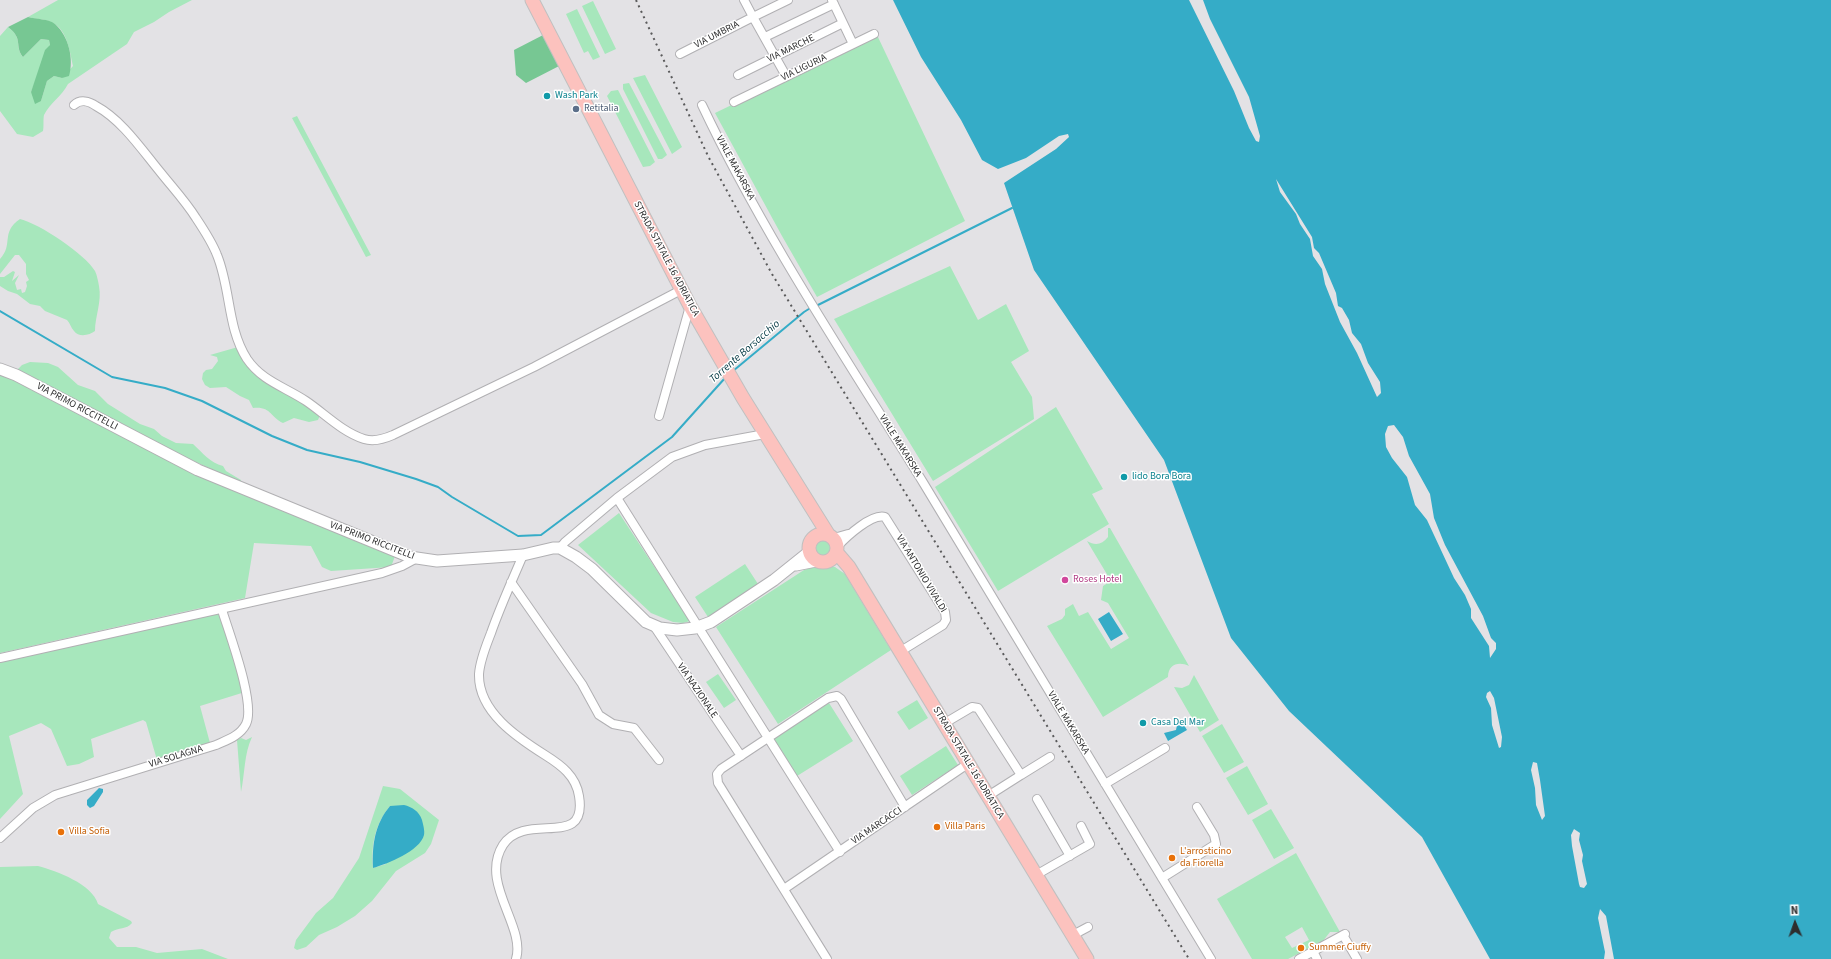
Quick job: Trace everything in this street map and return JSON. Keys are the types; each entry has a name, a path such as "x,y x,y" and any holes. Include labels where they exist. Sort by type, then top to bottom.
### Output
{"main road":[{"name":"STRADA STATALE 16 ADRIATICA","path":"532,0 681,290 718,355 834,546 849,567 945,723 1036,875 1039,888 1073,935 1087,959"},
{"path":"813,538 820,534 834,546 824,562 813,556 809,547 813,538 814,511"}],"street":[{"path":"744,0 786,76"},
{"name":"VIA UMBRIA","path":"680,54 788,0"},
{"path":"765,37 833,2 853,44"},
{"name":"VIA MARCHE","path":"738,75 843,24"},
{"name":"VIA LIGURIA","path":"734,102 874,34"},
{"path":"74,105 82,101 90,103 101,109 115,120 195,216 211,242 219,261 235,331 244,353 252,366 272,383 305,401 340,426 364,439 377,440 393,435 534,367 681,290"},
{"name":"VIALE MAKARSKA","path":"702,105 748,192 805,293 991,594 1211,959"},
{"path":"659,416 690,306"},
{"name":"VIA PRIMO RICCITELLI","path":"0,369 16,375 198,470 389,550 415,559 437,561 523,555 553,548 560,548"},
{"path":"560,548 565,542 617,498 660,464 677,454 721,442 765,434"},
{"path":"617,498 769,737 840,852"},
{"name":"VIA ANTONIO VIVALDI","path":"834,546 849,534 879,516 886,518 946,614 946,620 943,625 901,651"},
{"name":"VIA NAZIONALE","path":"560,548 576,556 592,569 639,616 654,626 674,630 699,627 748,598 796,565 813,556"},
{"path":"516,959 518,953 516,940 497,878 496,866 500,850 509,838 520,832 535,828 562,828 571,824 578,817 580,803 578,790 569,773 559,764 507,728 492,711 481,689 479,674 483,655 523,555"},
{"path":"0,658 222,610 387,572 415,559"},
{"path":"511,582 582,684 599,715 613,724 634,728 659,760"},
{"name":"VIA SOLAGNA","path":"0,838 34,808 55,795 210,746 229,739 242,730 248,719 247,700 222,610"},
{"name":"VIA NAZIONALE","path":"654,626 741,756"},
{"path":"827,959 717,780 720,770 828,698 837,696 841,699 905,808"},
{"path":"945,723 972,707 978,708 1021,775"},
{"path":"1105,784 1165,748"},
{"path":"988,796 1050,757"},
{"name":"VIA MARCACCI","path":"784,889 969,763"},
{"path":"1037,799 1070,856"},
{"path":"1162,878 1216,844 1214,835 1197,807"},
{"path":"1036,875 1090,844 1081,826"},
{"path":"1073,935 1088,927"},
{"path":"1299,959 1344,934 1357,959"},
{"path":"1313,951 1317,959"}],"green space":[{"path":"58,0 192,0 134,32 127,44 68,84 44,115 43,131 33,137 17,134 0,111 0,36 8,27 13,31 16,35 20,53 23,57 41,39 49,40 50,45 44,56 31,92 41,101 47,81 54,76 62,78 73,66 65,36 58,26 47,21 28,17"},
{"path":"593,1 616,49 605,54 582,6"},
{"path":"577,9 600,57 593,60 588,51 584,53 566,14"},
{"path":"28,17 52,22 60,29 69,48 71,63 69,76 62,78 54,76 47,81 41,101 35,104 31,92 45,50 50,45 49,40 41,39 23,57 20,53 16,35 8,27"},
{"path":"547,33 563,64 526,83 516,75 514,50"},
{"path":"877,35 965,221 817,297 715,113"},
{"path":"645,75 682,147 672,154 633,78"},
{"path":"629,83 667,155 662,159 658,159 623,89 623,84"},
{"path":"618,90 655,162 650,166 643,167 607,96 611,91"},
{"path":"297,116 371,255 366,257 292,118"},
{"path":"20,219 50,233 82,256 95,271 100,292 95,331 90,334 79,335 73,330 67,320 45,311 40,306 30,304 17,294 0,286 0,277 4,277 13,271 15,272 12,281 19,275 15,283 17,290 21,289 22,293 25,292 27,286 26,282 29,280 26,274 26,264 19,255 15,255 0,274 0,259 6,248 10,229 14,224"},
{"path":"950,266 978,320 1006,304 1029,351 1011,362 1032,397 1034,419 933,481 834,319"},
{"path":"238,347 247,362 320,415 318,420 309,422 294,418 283,423 267,410 253,408 249,400 226,387 210,388 205,385 202,379 203,373 206,370 212,369 218,361 217,357 210,355"},
{"path":"30,362 48,363 58,367 78,385 95,391 108,404 140,424 154,429 162,436 176,443 193,444 210,460 223,466 226,471 241,480 241,483 157,444 16,371 22,365"},
{"path":"0,374 395,556 391,567 331,571 322,567 311,546 254,543 245,598 0,653"},
{"path":"1056,407 1103,489 1092,494 1109,524 998,591 935,487"},
{"path":"619,513 690,621 683,623 673,622 651,613 578,545"},
{"path":"1108,528 1110,528 1189,666 1178,664 1172,666 1168,673 1168,677 1103,717 1047,626 1062,619 1065,615 1065,609 1073,604 1079,616 1088,612 1111,649 1129,638 1108,603 1101,600 1103,586 1111,581 1087,541 1093,544 1103,542 1108,537"},
{"path":"823,538 830,541 833,548 830,555 823,558 816,555 813,548 816,541"},
{"path":"745,564 758,584 708,617 695,597"},
{"path":"814,567 835,567 845,574 891,650 778,724 716,627 804,570"},
{"path":"221,612 245,692 200,706 210,743 157,760 146,722 143,720 91,739 94,757 79,764 67,766 51,729 41,723 9,736 23,794 0,819 0,662"},
{"path":"718,674 736,700 724,708 706,682"},
{"path":"1194,675 1219,720 1200,732 1174,687 1182,688 1189,685"},
{"path":"917,700 928,718 909,730 897,712"},
{"path":"829,703 853,741 797,776 773,738"},
{"path":"1222,724 1244,762 1224,773 1202,736"},
{"path":"252,737 246,757 241,792 237,740 241,738 246,740"},
{"path":"946,746 958,765 912,795 900,776"},
{"path":"1247,766 1268,804 1248,815 1226,778"},
{"path":"383,786 400,789 439,820 431,844 425,853 396,871 372,901 355,916 337,927 319,935 306,947 297,950 294,948 296,940 316,913 333,898 359,858","holes":["390,806 386,864 373,868 373,851 375,835 378,827"]},
{"path":"1271,809 1294,848 1274,859 1252,820"},
{"path":"1296,853 1340,932 1330,932 1323,941 1288,959 1252,959 1217,899","holes":["1302,927 1309,940 1292,948 1285,937"]},
{"path":"38,866 55,871 73,879 89,890 98,904 131,921 132,923 127,927 111,932 109,938 117,947 136,947 157,953 202,949 228,959 0,959 0,867"}],"water":[{"path":"893,0 1831,0 1831,959 1490,959 1422,837 1289,711 1231,638 1164,460 1034,270 1004,183 1056,149 1069,137 1068,134 1059,136 1026,158 998,169 982,160 961,120 921,57"},
{"path":"1109,612 1123,634 1111,641 1098,619"},
{"path":"1182,722 1187,730 1168,741 1164,733 1176,730 1177,725"},
{"path":"99,788 103,789 103,792 94,806 90,808 87,805 87,800"},
{"path":"404,805 415,810 421,817 424,835 421,841 410,851 402,856 373,868 374,843 381,820 390,806"}],"pier":[{"path":"1189,0 1203,0 1210,19 1249,97 1260,136 1259,142 1256,141 1249,128 1234,91"},
{"path":"1276,179 1312,237 1314,248 1319,253 1336,293 1338,306 1342,308 1349,320 1352,333 1361,344 1368,363 1380,382 1381,393 1377,397 1357,353 1340,322 1325,284 1322,269 1313,256 1310,239 1300,224 1296,214 1280,192"},
{"path":"1394,425 1403,437 1409,456 1430,494 1434,518 1445,545 1483,616 1491,638 1496,643 1496,649 1490,658 1489,646 1471,618 1471,609 1465,595 1454,578 1427,520 1415,505 1407,477 1392,458 1386,447 1385,434 1388,426"},
{"path":"1490,691 1494,698 1502,737 1501,747 1499,748 1492,725 1491,708 1486,697 1487,693"},
{"path":"1533,762 1537,763 1540,780 1545,816 1542,820 1536,805 1535,788 1531,770"},
{"path":"1574,829 1580,833 1579,840 1583,855 1582,861 1587,884 1584,888 1580,887 1579,884 1572,846 1571,835"},
{"path":"1600,909 1606,916 1614,959 1604,959 1605,952 1598,918"}],"waterway":[{"name":"Torrente Borsacchio","path":"816,306 1012,208"},
{"name":"Torrente Borsacchio","path":"733,371 812,307"},
{"path":"0,311 112,377 165,388 202,401 272,436 307,450 360,462 438,487 452,497 518,536 541,535 672,437 725,378"}],"railway":[{"path":"636,0 708,156 772,274 1189,959"}],"place":[{"name":"Wash Park","path":"547,96"},
{"name":"Retitalia","path":"576,109"},
{"name":"lido Bora Bora","path":"1124,477"},
{"name":"Roses Hotel","path":"1065,580"},
{"name":"Casa Del Mar","path":"1143,723"},
{"name":"Villa Paris","path":"937,827"},
{"name":"Villa Sofia","path":"61,832"},
{"name":"L'arrosticino da Fiorella","path":"1172,858"},
{"name":"Summer Ciuffy","path":"1301,948"}]}
